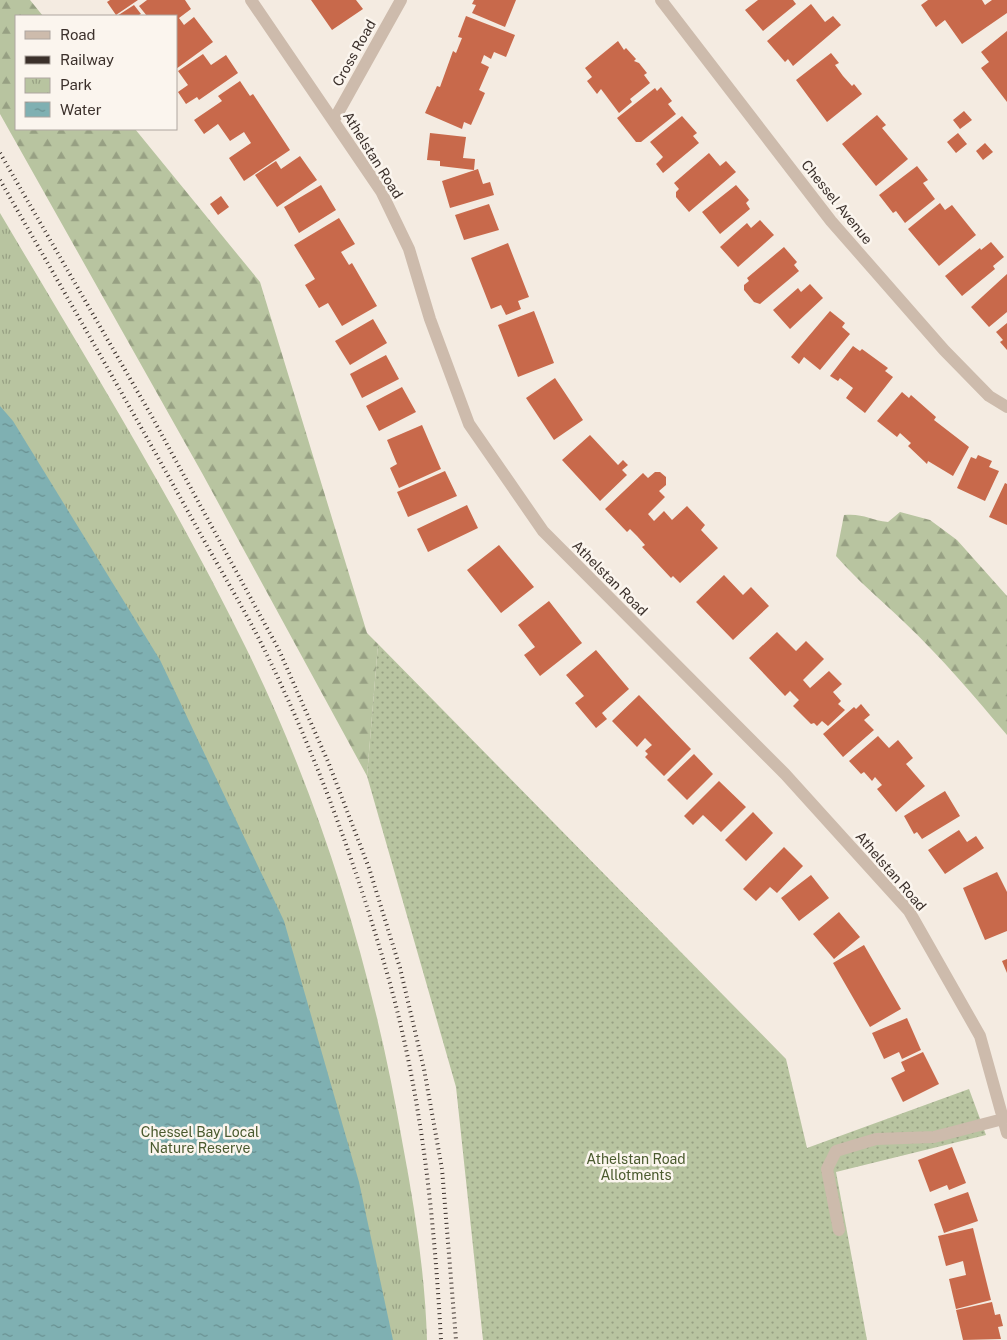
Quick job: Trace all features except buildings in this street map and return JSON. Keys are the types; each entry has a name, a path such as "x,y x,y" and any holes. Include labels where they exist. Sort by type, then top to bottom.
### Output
{"street":[{"name":"Athelstan Road","path":"251,0 381,191 409,249 430,319 469,424 543,531 785,774 909,912 980,1036 1007,1133"},
{"name":"Cross Road","path":"334,120 401,0"},
{"name":"Chessel Avenue","path":"661,0 831,221 944,350 988,396 1007,407"},
{"path":"840,1230 827,1169 836,1151 876,1139 934,1137 1003,1118"}],"green space":[{"path":"0,0 30,0 42,15 15,15 15,130 136,130 260,282 367,633 378,644 367,776 202,473 0,114"},
{"name":"Chessel Bay Local Nature Reserve","path":"0,213 128,429 190,539 247,650 299,769 343,892 377,1018 391,1082 415,1218 422,1266 427,1340 0,1340"},
{"path":"900,512 930,520 957,540 1007,596 1007,735 931,649 836,556 844,515 856,515 888,522"},
{"name":"Athelstan Road Allotments","path":"378,644 786,1059 807,1148 969,1089 986,1135 836,1172 867,1340 483,1340 456,1087 367,776"}],"water":[{"name":"Chessel Bay Local Nature Reserve","path":"0,406 13,421 160,660 284,921 359,1182 393,1340 0,1340"}],"railway":[{"path":"0,153 151,415 279,650 329,764 369,868 400,968 424,1069 442,1169 456,1340"},
{"path":"0,180 266,653 301,729 347,846 385,966 408,1058 417,1105 430,1198 441,1340"}]}
